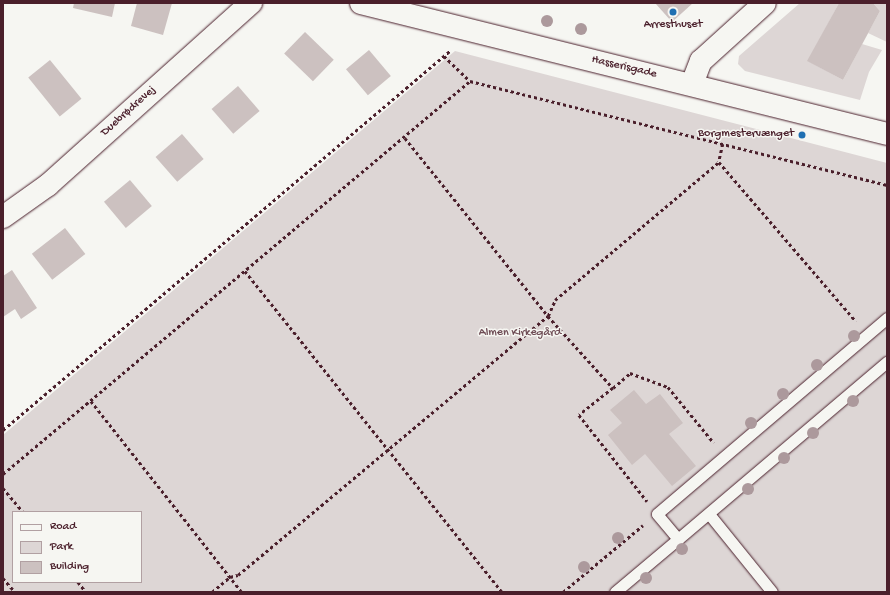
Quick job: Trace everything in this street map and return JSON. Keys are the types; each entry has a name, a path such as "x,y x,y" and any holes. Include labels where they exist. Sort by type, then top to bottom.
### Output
{"street":[{"name":"Duebrødrevej","path":"3,217 48,185 251,3"},
{"name":"Hasserisgade","path":"362,3 692,84 887,134"},
{"path":"692,84 701,61 765,3"}],"lane":[{"path":"678,539 657,514 726,457 887,318"},
{"path":"615,592 887,362"},
{"path":"709,514 772,592"}],"path":[{"path":"3,430 444,56 470,81 887,185"},
{"path":"3,474 245,270 405,138 470,81"},
{"path":"405,138 548,316 613,388"},
{"path":"212,592 230,577 238,575 548,316 555,300 719,162 723,144"},
{"path":"719,162 867,334"},
{"path":"245,270 387,450 502,592"},
{"path":"563,592 657,514 579,416 630,373 668,387 726,457"},
{"path":"91,401 242,592"},
{"path":"3,488 22,511"},
{"path":"3,578 14,592"},
{"path":"79,583 86,592"}],"green space":[{"path":"800,3 839,3 808,61 843,80 862,44 882,50 869,72 860,100 745,71 738,64 739,56"},
{"path":"873,3 887,3 887,42 868,33 880,11"},
{"name":"Almen Kirkegård","path":"455,51 887,163 887,592 3,592 3,435"}],"building":[{"path":"74,3 115,3 112,17 73,8"},
{"path":"137,3 172,3 163,35 131,26"},
{"name":"Arresthuset","path":"655,3 693,3 672,22"},
{"path":"839,3 873,3 880,11 843,80 807,61"},
{"path":"305,32 334,60 313,81 284,54"},
{"path":"369,50 391,76 368,95 346,69"},
{"path":"50,60 81,99 60,116 28,78"},
{"path":"238,86 260,111 233,134 212,109"},
{"path":"182,134 204,159 177,182 156,157"},
{"path":"130,180 152,206 126,228 104,202"},
{"path":"65,228 85,254 52,280 32,254"},
{"path":"12,270 37,308 21,319 15,309 3,317 3,276"},
{"path":"634,390 646,404 660,394 683,423 669,434 696,466 672,486 645,454 632,465 608,435 622,423 610,410"}],"place":[{"name":"Arresthuset","path":"673,12"},
{"name":"Borgmestervænget","path":"802,135"}]}
